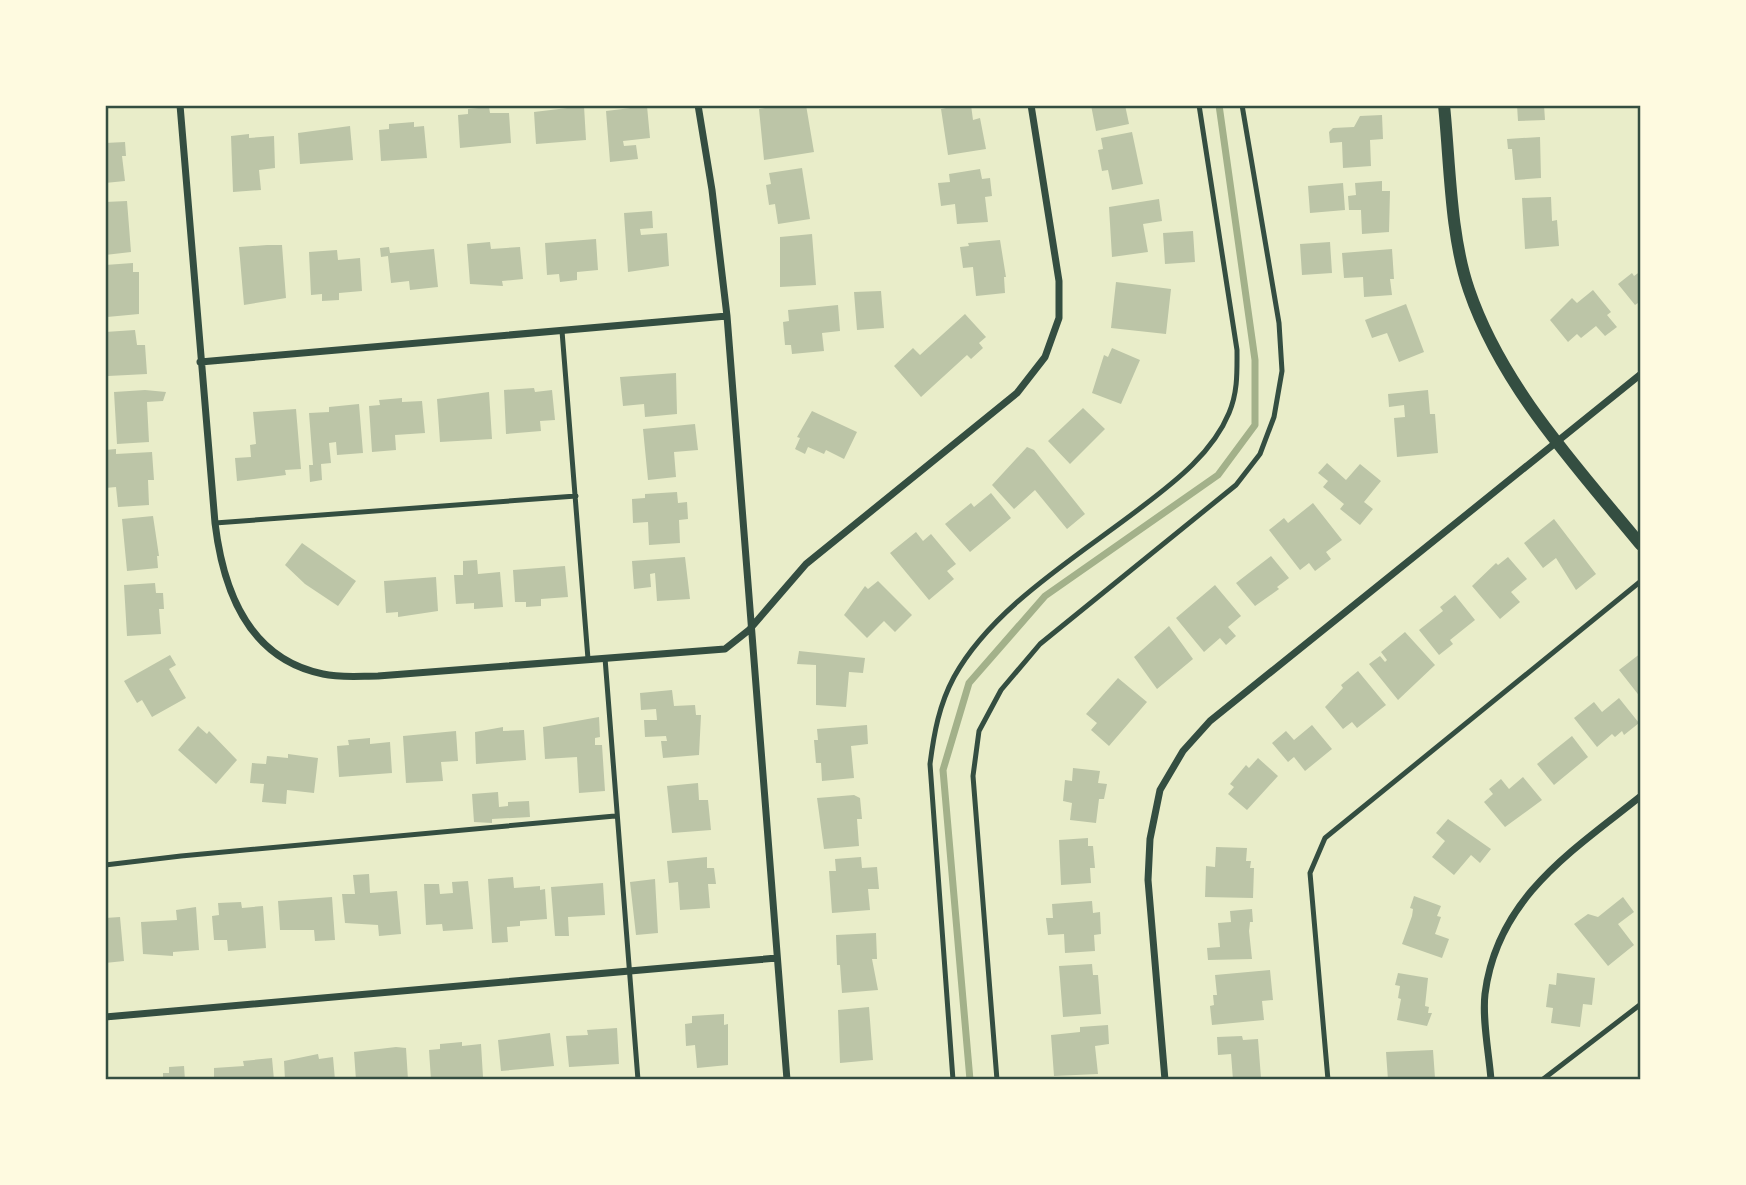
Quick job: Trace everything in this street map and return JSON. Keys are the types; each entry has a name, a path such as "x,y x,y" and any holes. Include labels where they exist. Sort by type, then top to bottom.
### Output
{"street":[{"path":"180,105 215,523 219,557 231,599 260,639 287,662 324,675 378,676 725,649 749,630 806,564 1017,393 1045,357 1059,318 1059,281 1031,105"},
{"path":"698,105 712,190 727,316 749,630 787,1080"},
{"path":"1444,105 1455,220 1468,288 1490,343 1556,441 1641,545"},
{"path":"200,362 727,316"},
{"path":"1165,1080 1148,880 1150,839 1160,790 1183,751 1210,721 1641,374"},
{"path":"1491,1080 1485,995 1499,944 1525,895 1544,875 1641,796"},
{"path":"105,1017 777,958"}],"lane":[{"path":"953,1080 930,764 936,718 955,676 978,642 1005,613 1171,485 1213,441 1229,412 1238,382 1237,349 1199,105"},
{"path":"997,1080 973,776 979,731 1001,690 1040,644 1236,485 1260,454 1274,417 1282,371 1279,323 1242,105"},
{"path":"562,331 588,660"},
{"path":"215,523 576,496"},
{"path":"1328,1080 1310,873 1325,838 1641,581"},
{"path":"605,658 615,816 632,972 638,1080"},
{"path":"105,866 181,856 615,816"},
{"path":"1542,1080 1641,1004"}],"building":[{"path":"806,105 814,152 764,160 759,109"},
{"path":"971,105 973,120 980,118 986,149 948,155 941,109"},
{"path":"1091,105 1125,105 1129,124 1096,131"},
{"path":"1517,105 1544,105 1545,120 1518,121"},
{"path":"584,106 586,140 536,144 534,112"},
{"path":"647,106 650,138 623,141 624,146 636,145 638,159 610,162 606,111"},
{"path":"489,107 490,113 509,113 511,143 460,148 458,115 468,114 468,109"},
{"path":"1382,115 1383,139 1370,140 1371,166 1343,168 1342,142 1330,143 1329,132 1333,128 1354,127 1360,116"},
{"path":"414,122 414,127 424,126 427,158 381,161 379,130 389,129 389,124"},
{"path":"350,126 353,160 300,164 298,133"},
{"path":"1132,132 1143,184 1112,190 1108,170 1102,171 1098,150 1103,149 1101,138"},
{"path":"249,134 249,138 274,136 275,168 259,170 261,190 233,192 231,136"},
{"path":"1540,137 1541,178 1515,180 1512,149 1508,149 1507,139"},
{"path":"125,142 126,156 122,156 125,181 105,183 105,143"},
{"path":"802,168 810,219 778,224 775,204 769,205 766,185 771,184 769,173"},
{"path":"980,169 982,179 990,178 992,196 985,197 988,222 957,224 955,204 941,206 938,183 950,182 949,174"},
{"path":"1382,181 1382,191 1390,191 1389,232 1362,234 1361,210 1349,210 1348,196 1356,195 1355,183"},
{"path":"1343,183 1345,210 1310,213 1308,186"},
{"path":"1551,197 1552,221 1557,220 1559,246 1525,249 1522,198"},
{"path":"1159,199 1162,221 1143,224 1148,252 1112,257 1109,207"},
{"path":"127,201 131,252 105,255 105,202"},
{"path":"652,211 653,228 640,229 641,235 667,233 669,266 628,272 624,213"},
{"path":"1193,231 1195,262 1165,264 1163,233"},
{"path":"812,234 816,285 780,287 780,237"},
{"path":"596,239 598,270 577,272 577,280 560,282 559,274 547,275 545,243"},
{"path":"1000,240 1006,277 1005,293 976,296 973,267 963,268 960,247 969,246 968,243"},
{"path":"490,242 491,249 520,247 523,279 502,281 503,286 470,284 467,244"},
{"path":"1330,242 1332,273 1302,275 1300,244"},
{"path":"282,245 286,298 244,305 239,247"},
{"path":"389,247 390,253 434,249 438,287 410,290 409,281 391,283 388,256 381,257 380,248"},
{"path":"1392,249 1392,295 1364,297 1363,277 1344,278 1342,253"},
{"path":"337,250 338,260 360,258 362,291 339,293 339,300 322,301 322,294 311,295 309,252"},
{"path":"133,263 133,272 139,272 139,314 107,317 105,265"},
{"path":"1641,271 1641,301 1635,305 1618,284 1632,273 1634,276"},
{"path":"1116,282 1171,289 1166,334 1111,328"},
{"path":"1593,290 1611,312 1607,315 1617,327 1605,336 1596,326 1581,338 1577,334 1568,342 1550,320 1572,298 1577,303"},
{"path":"881,291 884,328 857,330 854,292"},
{"path":"1406,304 1424,352 1399,362 1387,333 1372,338 1365,320"},
{"path":"838,305 840,331 822,333 824,351 792,354 791,345 785,345 783,322 789,321 788,310"},
{"path":"965,314 986,337 979,343 983,348 971,359 967,355 921,397 894,366 913,348 920,355"},
{"path":"135,330 137,345 145,345 147,374 108,376 105,332"},
{"path":"1112,348 1140,360 1121,404 1092,393 1104,355 1108,357"},
{"path":"676,373 677,414 645,417 644,404 623,406 620,377"},
{"path":"534,388 535,392 552,390 555,420 540,421 541,431 506,434 504,390"},
{"path":"1428,390 1430,414 1435,414 1438,453 1397,457 1394,418 1405,417 1404,405 1389,407 1388,394"},
{"path":"114,392 166,392 163,401 147,402 149,442 117,444"},
{"path":"489,392 492,439 440,442 437,399"},
{"path":"402,398 402,402 422,401 425,433 395,435 396,450 372,452 369,406 380,405 379,400"},
{"path":"359,404 363,453 337,455 336,442 329,443 331,463 321,464 322,480 310,482 309,465 313,465 309,413 329,412 329,407"},
{"path":"1083,408 1105,429 1070,464 1048,441"},
{"path":"296,409 301,469 285,470 286,475 237,481 235,458 251,457 250,445 256,444 253,412"},
{"path":"812,411 857,432 844,459 826,450 824,454 808,447 805,454 795,449 800,438 797,437"},
{"path":"695,424 698,450 674,452 676,477 648,480 643,429"},
{"path":"1027,447 1034,450 1085,514 1067,529 1035,490 1014,509 992,485"},
{"path":"116,449 116,454 152,452 154,480 148,480 149,505 118,507 116,487 105,488 105,450"},
{"path":"1327,463 1346,480 1360,464 1381,481 1364,502 1373,509 1360,525 1340,509 1344,504 1323,487 1328,481 1318,473"},
{"path":"677,492 678,503 687,502 688,519 679,520 680,543 649,545 648,522 633,523 632,499 645,498 645,494"},
{"path":"991,493 1011,518 970,552 945,524 971,503 974,507"},
{"path":"1313,503 1342,540 1326,552 1331,559 1315,571 1309,563 1300,570 1269,530 1284,518 1288,523"},
{"path":"153,516 159,556 158,568 127,571 122,519"},
{"path":"1554,519 1596,574 1576,590 1556,558 1543,568 1524,543"},
{"path":"916,532 923,541 931,534 956,564 947,571 954,579 929,600 890,553"},
{"path":"302,543 356,581 338,606 305,584 285,565"},
{"path":"1271,556 1289,578 1277,587 1279,589 1255,606 1236,583"},
{"path":"685,557 690,599 657,601 655,573 650,574 651,587 634,589 632,561"},
{"path":"1508,557 1527,579 1511,592 1520,602 1500,619 1472,586 1496,563 1498,565"},
{"path":"477,560 478,574 500,572 503,607 474,609 474,603 456,604 454,575 463,575 463,561"},
{"path":"565,566 568,597 541,599 541,606 526,607 526,602 515,602 513,570"},
{"path":"436,577 438,611 398,617 398,612 386,613 384,581"},
{"path":"878,581 912,615 895,632 884,621 867,638 844,615 865,586 868,589"},
{"path":"155,583 156,593 163,593 164,609 159,609 161,634 127,636 124,585"},
{"path":"1215,585 1241,616 1228,627 1236,636 1226,645 1220,638 1204,652 1176,618"},
{"path":"1455,595 1475,620 1450,640 1453,644 1439,655 1419,630 1443,611 1440,607"},
{"path":"1169,626 1193,659 1157,689 1134,657"},
{"path":"1405,632 1435,665 1398,700 1369,664 1380,656 1385,662 1387,660 1381,652"},
{"path":"799,651 865,658 863,673 849,672 846,707 816,705 816,665 797,664"},
{"path":"1641,653 1641,698 1619,670"},
{"path":"170,655 176,665 169,669 186,698 152,717 142,700 137,703 124,681"},
{"path":"1358,671 1386,705 1357,728 1352,722 1343,729 1325,707 1343,688 1341,685"},
{"path":"1118,678 1147,702 1109,746 1091,730 1097,723 1086,714"},
{"path":"672,690 674,706 695,705 696,715 701,715 699,755 663,758 661,741 667,741 666,736 645,737 644,720 657,720 656,709 641,710 640,693"},
{"path":"1619,698 1639,723 1624,735 1622,731 1615,737 1612,734 1597,747 1574,718 1594,702 1602,712"},
{"path":"599,717 600,737 595,738 595,745 602,745 605,791 579,793 577,757 545,759 543,727"},
{"path":"867,725 868,744 851,746 854,778 822,781 821,763 816,763 814,740 818,740 817,729"},
{"path":"1312,725 1332,749 1305,771 1294,757 1288,762 1272,743 1286,731 1294,740"},
{"path":"198,726 207,734 209,731 237,760 216,784 178,750"},
{"path":"503,727 503,731 524,730 526,760 476,764 475,732"},
{"path":"456,731 458,761 441,762 443,781 406,783 403,736"},
{"path":"1572,736 1588,757 1554,785 1537,764"},
{"path":"370,738 370,744 390,742 392,773 339,777 337,746 349,745 348,740"},
{"path":"288,754 318,758 314,793 287,790 286,804 262,802 264,784 250,783 252,763 266,764 267,756 288,758"},
{"path":"1258,758 1278,776 1247,810 1228,794 1234,787 1230,784 1246,765 1249,768"},
{"path":"1073,768 1100,771 1098,783 1107,784 1104,799 1099,799 1096,823 1070,820 1072,803 1063,801 1065,780 1072,781"},
{"path":"1523,777 1542,800 1505,827 1484,802 1493,794 1489,789 1501,779 1509,789"},
{"path":"698,783 699,800 708,800 711,830 672,833 667,786"},
{"path":"498,792 499,807 508,806 508,802 529,801 530,817 492,819 492,823 474,822 472,794"},
{"path":"854,795 860,798 862,819 857,819 859,846 824,849 817,798"},
{"path":"1448,819 1491,849 1480,863 1471,855 1454,875 1432,857 1445,841 1436,833"},
{"path":"1088,838 1088,846 1093,846 1095,868 1090,868 1091,883 1061,885 1059,840"},
{"path":"1216,847 1247,848 1246,861 1251,861 1250,868 1254,868 1253,898 1205,897 1206,866 1215,867"},
{"path":"707,857 707,868 714,868 716,884 708,884 710,908 680,910 678,882 669,883 667,861"},
{"path":"861,857 862,868 877,867 879,889 868,889 870,910 832,913 829,871 836,871 835,859"},
{"path":"369,874 370,893 397,891 401,934 379,936 378,925 345,923 342,894 355,894 353,875"},
{"path":"513,877 514,888 540,886 540,890 545,889 547,919 520,921 520,926 507,927 508,942 492,943 488,879"},
{"path":"655,879 658,933 636,935 630,882"},
{"path":"468,881 473,929 443,931 442,924 426,925 424,884 439,884 440,894 453,893 452,882"},
{"path":"603,883 605,915 568,917 569,936 555,936 551,887"},
{"path":"1414,896 1441,906 1437,916 1441,917 1435,934 1449,939 1442,958 1402,944 1412,916 1413,909 1410,908"},
{"path":"332,897 335,940 315,941 314,930 280,930 278,901"},
{"path":"1623,897 1634,912 1618,924 1634,945 1608,966 1574,924 1588,914 1598,917"},
{"path":"1092,901 1093,913 1100,912 1101,934 1094,935 1095,951 1065,953 1064,934 1048,935 1046,918 1053,918 1052,904"},
{"path":"241,902 242,908 263,906 266,948 228,951 227,940 214,940 212,916 219,915 218,903"},
{"path":"196,907 199,950 173,952 173,956 143,954 141,922 177,920 176,910"},
{"path":"1252,909 1253,922 1250,922 1249,931 1252,959 1208,960 1207,948 1220,947 1218,923 1231,922 1230,911"},
{"path":"120,917 124,961 105,963 105,918"},
{"path":"876,933 877,959 872,959 878,990 842,993 836,935"},
{"path":"1092,964 1093,975 1098,975 1101,1014 1063,1017 1059,966"},
{"path":"1270,970 1273,1000 1262,1001 1264,1020 1212,1025 1210,1006 1214,1005 1213,995 1217,995 1215,975"},
{"path":"1398,973 1428,978 1425,1006 1429,1007 1428,1013 1432,1013 1427,1026 1397,1020 1401,999 1398,998 1400,986 1395,985"},
{"path":"1557,973 1595,978 1592,1005 1583,1004 1580,1027 1551,1023 1553,1008 1546,1007 1549,984 1556,985"},
{"path":"869,1007 873,1060 840,1063 838,1010"},
{"path":"724,1014 724,1025 728,1024 728,1065 697,1068 695,1045 686,1046 685,1024 692,1023 692,1016"},
{"path":"1108,1025 1109,1044 1095,1046 1098,1074 1054,1076 1051,1035 1080,1032 1080,1027"},
{"path":"617,1028 619,1064 569,1067 566,1036 588,1035 587,1030"},
{"path":"550,1033 554,1066 501,1071 498,1040"},
{"path":"1242,1036 1243,1040 1258,1039 1261,1078 1233,1080 1231,1054 1218,1055 1217,1037"},
{"path":"462,1042 462,1046 481,1044 483,1077 431,1080 429,1050 440,1049 440,1044"},
{"path":"406,1048 408,1080 356,1080 354,1052"},
{"path":"1433,1050 1435,1078 1388,1080 1386,1052"},
{"path":"318,1054 319,1059 333,1057 335,1080 285,1080 284,1061"},
{"path":"272,1058 274,1080 214,1080 214,1068 244,1066 243,1061"},
{"path":"184,1066 185,1080 163,1080 163,1073 169,1073 169,1067"}],"waterway":[{"path":"970,1080 943,770 969,683 1045,596 1218,475 1255,425 1255,360 1219,105"}]}
